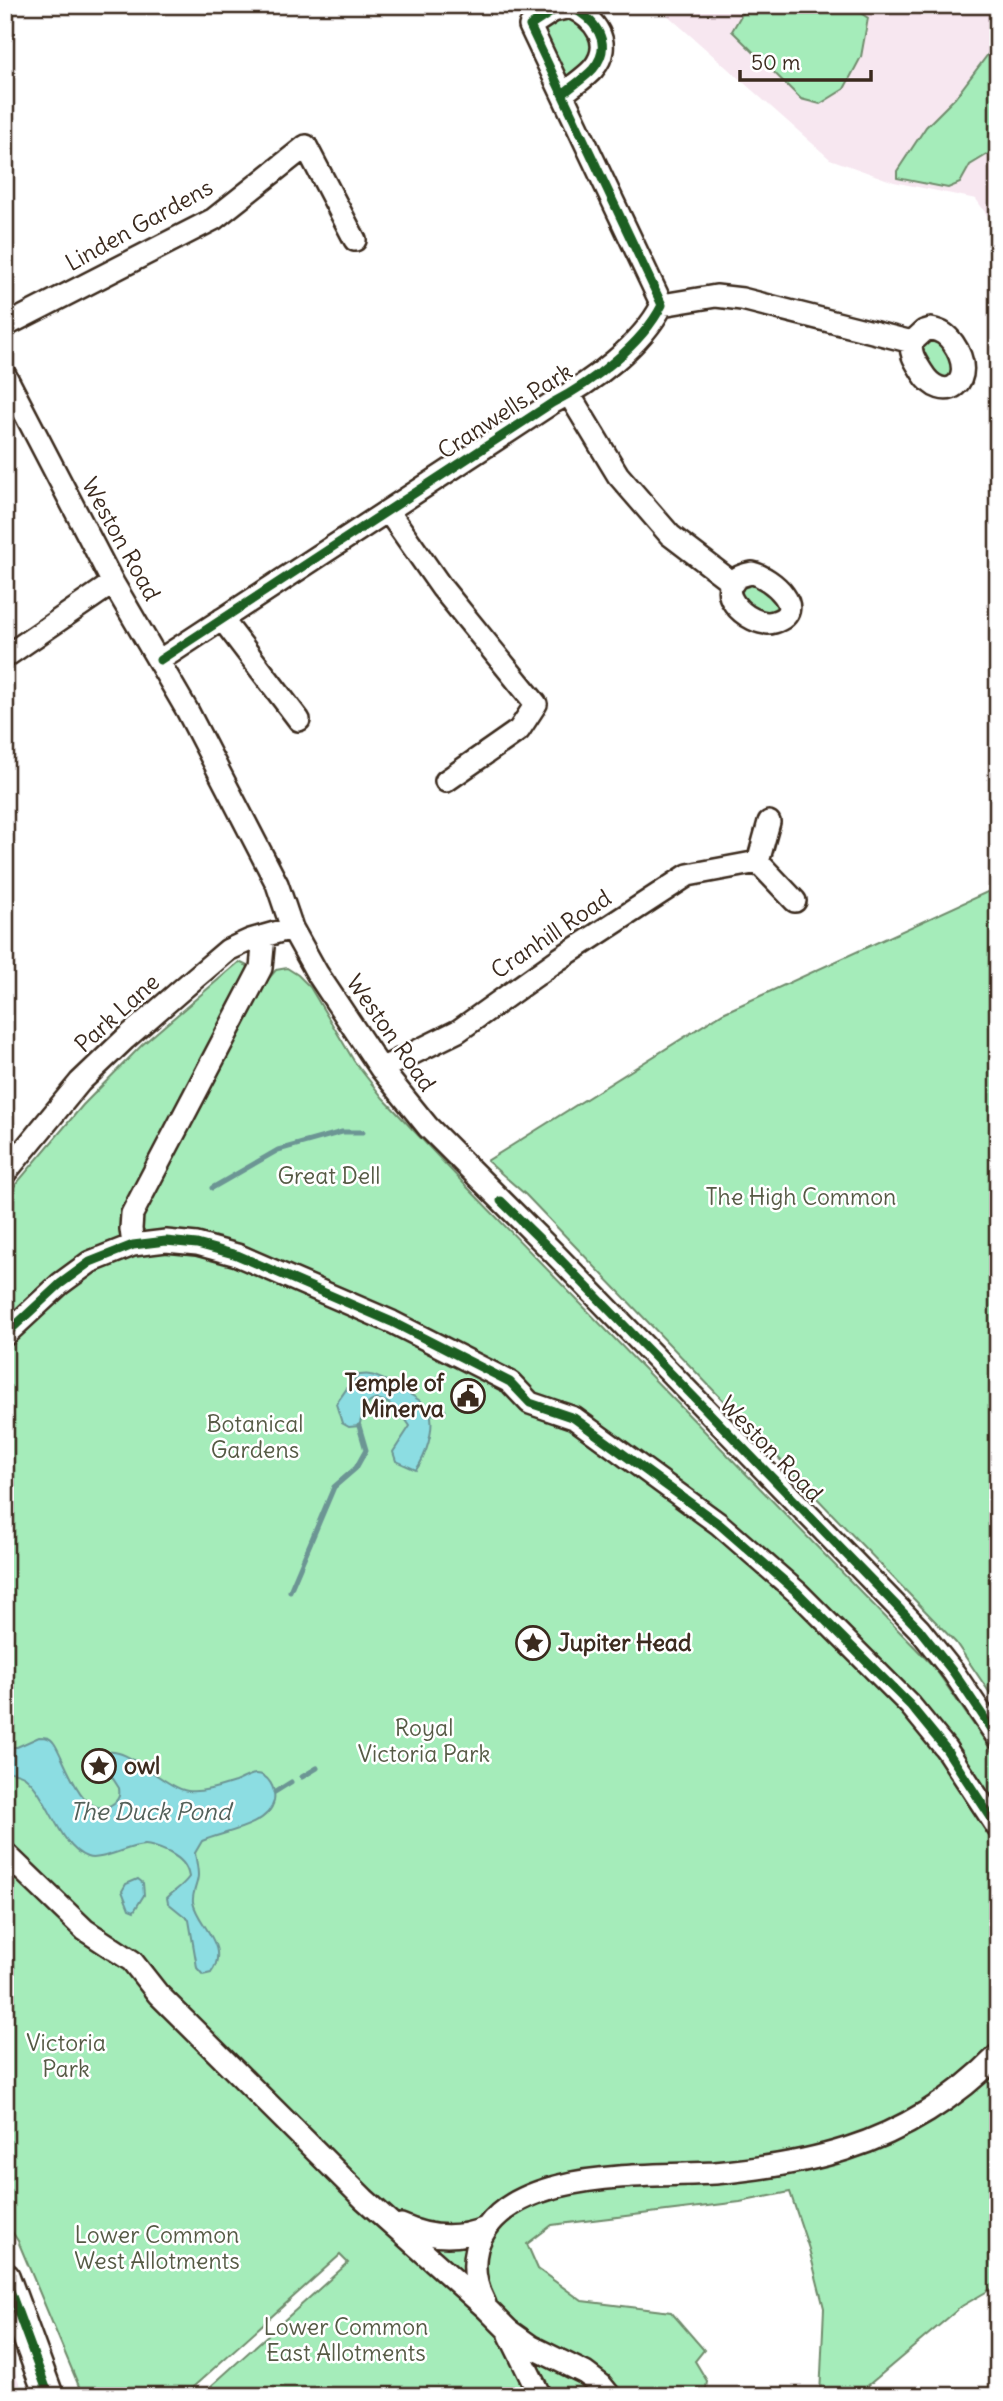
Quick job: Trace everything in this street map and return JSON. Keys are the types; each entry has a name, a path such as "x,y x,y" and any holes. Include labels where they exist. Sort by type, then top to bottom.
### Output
{"main road":[{"path":"5,2277 48,2396"}],"street":[{"path":"563,94 662,305 716,296 742,299 912,342"},
{"name":"Linden Gardens","path":"5,326 214,219 306,146 355,240"},
{"name":"Cranwells Park","path":"160,660 569,394 626,351 646,332 662,305"},
{"name":"Weston Road","path":"5,375 113,583 160,660 276,884 292,928 317,973 381,1069 428,1127 919,1629 954,1673 998,1738"},
{"name":"Cranwells Park","path":"569,394 618,475 670,535 733,583"},
{"path":"388,511 442,588 544,701 519,730 446,781"},
{"path":"5,657 113,583"},
{"path":"222,619 299,720"},
{"path":"769,822 758,862 795,901"},
{"name":"Cranhill Road","path":"381,1069 458,1031 688,875 758,862"},
{"name":"Park Lane","path":"5,1173 80,1082 125,1039 228,950 292,928"},
{"path":"134,1245 132,1214 261,968 264,936"},
{"path":"5,1335 60,1284 90,1262 134,1245 166,1241 197,1244 237,1255 392,1322 510,1382 530,1403 574,1418 719,1524 798,1593 910,1705 946,1749 998,1828"},
{"path":"5,1853 85,1930 132,1961 158,1994 383,2215 508,2330 532,2347 585,2373 610,2396"},
{"path":"488,2309 477,2291 476,2254 480,2240 486,2228 501,2213 544,2189 600,2178 718,2172 775,2165 845,2150 887,2133 925,2113 961,2088 998,2055"},
{"path":"383,2215 425,2235 471,2235 486,2228"},
{"path":"508,2330 523,2356 540,2396"}],"shaded area":[{"path":"656,5 998,5 998,231 976,199 894,182 830,159"},
{"path":"14,2371 25,2396 5,2396 5,2375"}],"green space":[{"path":"747,5 849,5 868,18 861,57 844,89 820,104 801,99 732,31"},
{"path":"569,14 592,31 594,50 589,62 565,83 539,29"},
{"path":"998,41 998,148 970,165 960,183 948,188 897,178 897,171 926,127 955,98"},
{"path":"926,338 945,339 957,377 937,382 917,344"},
{"path":"747,578 784,602 774,617 740,605 735,587"},
{"name":"The High Common","path":"998,887 998,1705 956,1643 526,1195 487,1161 723,1013"},
{"name":"Royal Victoria Park","path":"239,962 270,977 276,970 287,968 310,987 354,1061 383,1098 934,1667 998,1760 998,2285 962,2306 859,2396 820,2396 824,2308 809,2249 790,2192 740,2202 552,2225 527,2244 538,2269 582,2301 671,2312 704,2350 695,2361 707,2381 705,2396 200,2396 348,2263 340,2255 183,2396 83,2396 18,2241 5,2221 5,1197 83,1105 142,1045"}],"water":[{"path":"359,1375 370,1375 393,1385 413,1396 430,1412 429,1442 416,1470 396,1461 393,1452 410,1426 386,1402 374,1400 368,1404 359,1426 349,1427 342,1423 336,1404"},
{"name":"The Duck Pond","path":"39,1737 49,1738 54,1743 84,1798 103,1808 114,1803 119,1795 119,1788 101,1760 103,1754 111,1752 132,1759 167,1782 188,1791 212,1789 255,1774 268,1779 274,1792 270,1810 254,1823 202,1841 195,1853 198,1875 193,1902 217,1954 211,1973 203,1975 197,1968 189,1920 168,1903 167,1898 189,1877 180,1860 164,1850 145,1845 100,1857 87,1857 69,1843 33,1785 23,1776 5,1771 5,1747 17,1747"},
{"path":"138,1879 143,1883 144,1895 134,1911 129,1909 122,1891 126,1884"}],"waterway":[{"path":"212,1188 278,1150 342,1132 363,1132"},
{"path":"431,1413 444,1411"},
{"path":"290,1591 334,1487 356,1468 366,1450 359,1426"},
{"path":"302,1777 317,1768"},
{"path":"275,1792 291,1782"}],"cycle path":[{"path":"160,660 599,374 629,348 653,320 662,305 530,26 553,11 570,7 594,25 602,41 602,50 593,69 563,94"},
{"path":"501,1201 919,1629 954,1673 998,1738"},
{"path":"5,1335 60,1284 90,1262 133,1245 166,1241 197,1244 237,1255 392,1322 510,1382 530,1403 574,1418 719,1524 798,1593 910,1705 946,1749 998,1828"},
{"path":"5,2277 49,2396"}],"place":[{"name":"Temple of Minerva","path":"468,1396"},
{"name":"Jupiter Head","path":"533,1643"},
{"name":"owl","path":"99,1766"}],"park label":[{"name":"Great Dell","path":"329,1176"},
{"name":"Botanical Gardens","path":"255,1437"},
{"name":"Victoria Park","path":"66,2056"},
{"name":"Lower Common West Allotments","path":"157,2248"},
{"name":"Lower Common East Allotments","path":"346,2340"}]}
